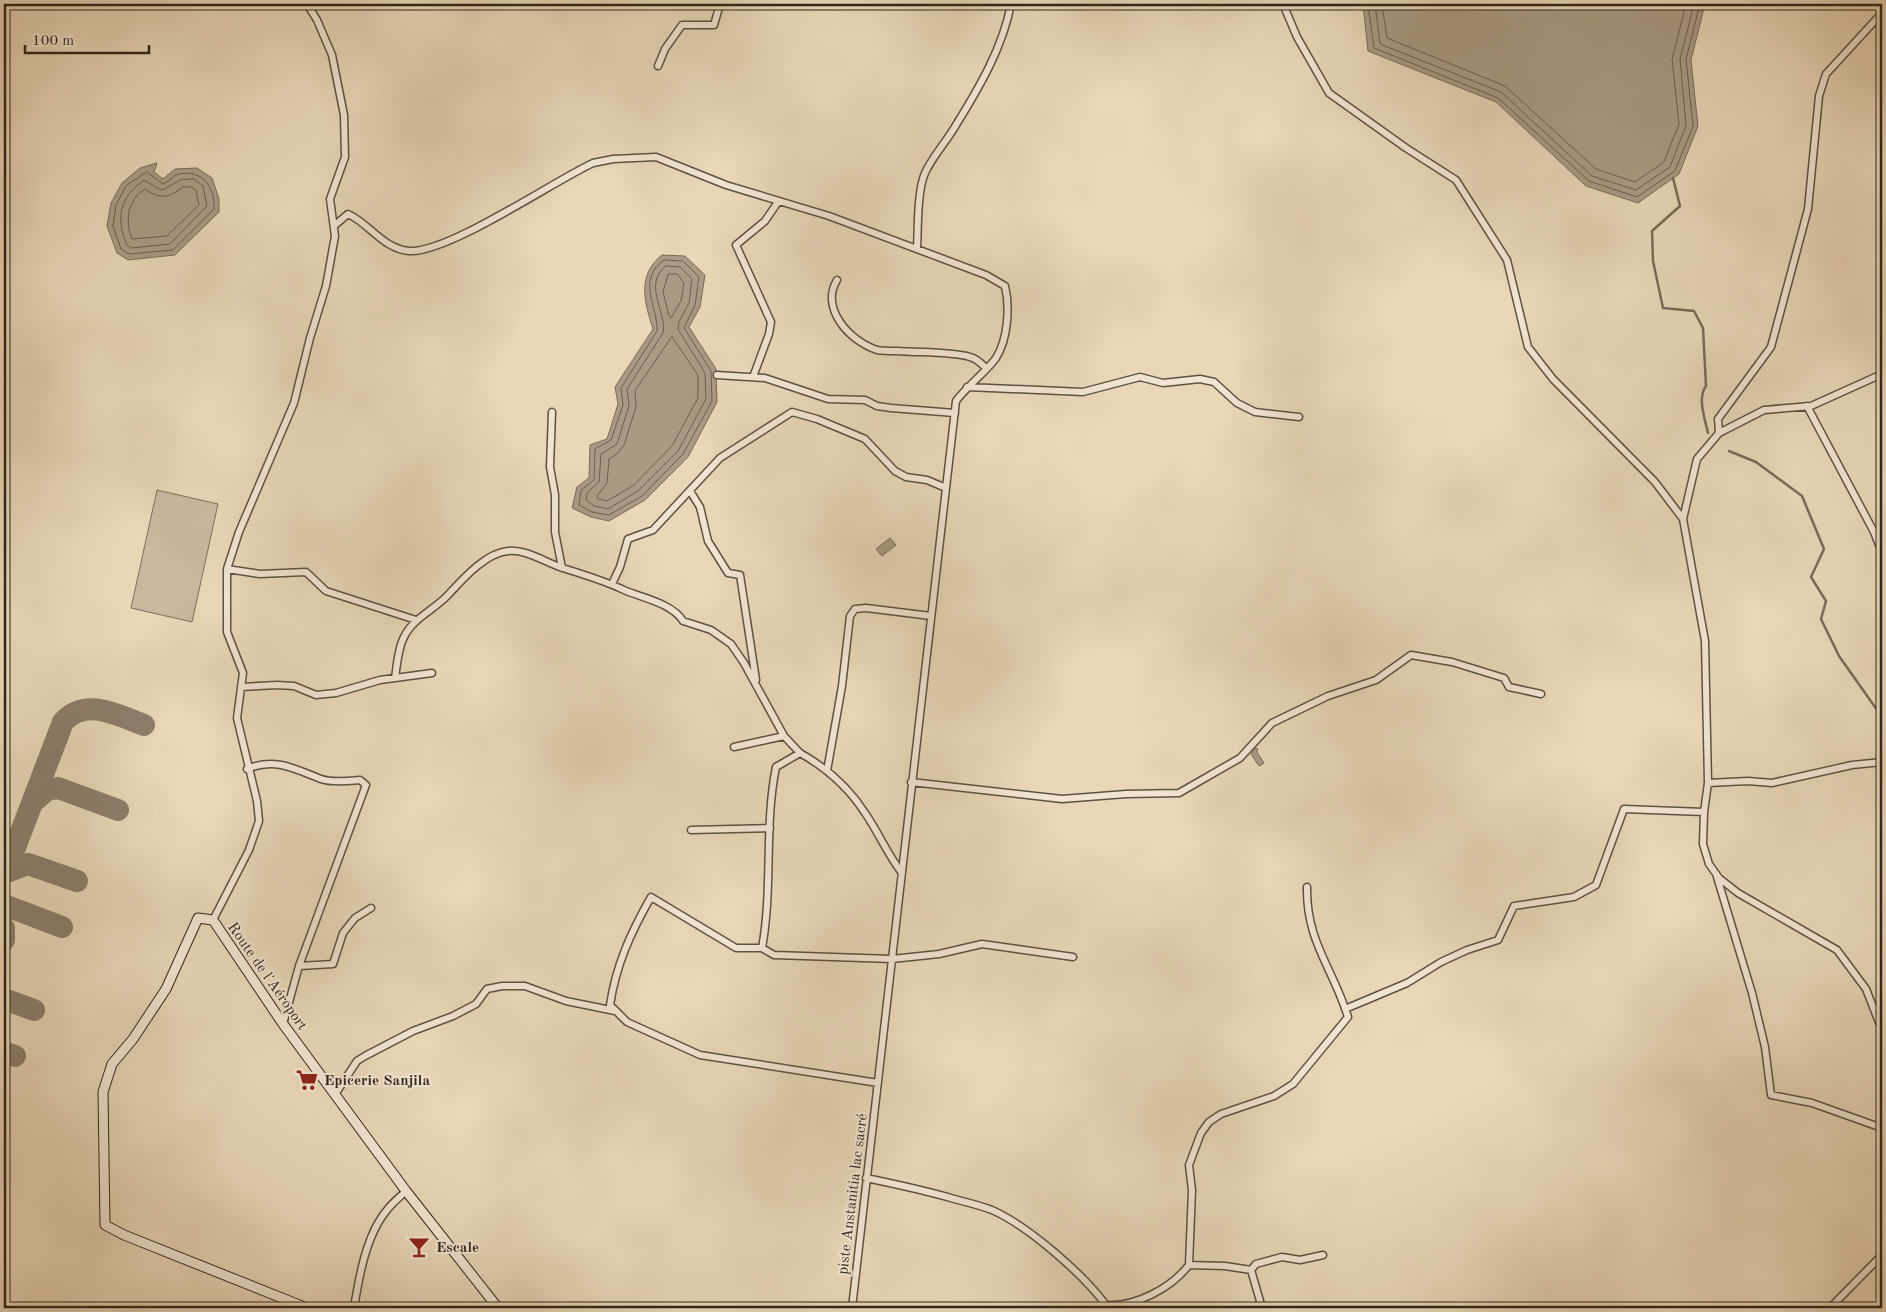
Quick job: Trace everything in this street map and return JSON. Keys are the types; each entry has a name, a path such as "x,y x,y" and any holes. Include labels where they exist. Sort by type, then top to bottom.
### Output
{"main road":[{"name":"Route de l'Aéroport","path":"307,1308 107,1227 104,1211 103,1092 112,1064 133,1039 166,989 198,918 213,920 283,1024 336,1093 406,1191 498,1308"}],"street":[{"path":"213,920 249,850 259,821 257,801 247,769 237,718 243,673 227,632 227,569 238,532 294,403 310,338 326,286 335,236 330,199 345,157 344,115 332,55 317,20 307,4"},
{"path":"658,66 665,49 682,25 714,25 720,4"},
{"path":"335,225 348,214 358,219 372,234 390,245 409,251 453,238 593,163 613,159 656,157 726,185 829,216 918,250 918,219 924,174 957,125 991,62 1006,29 1011,4"},
{"path":"1283,4 1297,37 1329,93 1406,148 1456,180 1507,260 1528,347 1553,379 1655,482 1683,519"},
{"path":"1719,433 1718,419 1771,347 1808,209 1819,96 1826,74 1882,13"},
{"path":"753,377 770,334 771,322 736,245 765,221 778,202"},
{"name":"piste Anstanitia lac sacré","path":"852,1308 956,401 967,386 995,359 1002,347 1008,300 1005,286 986,276 918,250"},
{"path":"837,280 832,288 830,301 834,313 841,324 860,340 877,350 972,357 986,368"},
{"path":"717,374 765,378 828,399 865,400 877,406 955,413"},
{"path":"1882,374 1807,406 1764,410 1719,433 1697,459 1683,519 1705,641 1708,783 1704,812 1703,844 1709,864 1716,875 1752,993 1764,1047 1771,1095 1812,1103 1882,1128"},
{"path":"967,386 1082,392 1140,377 1163,383 1200,379 1214,382 1237,404 1255,412 1299,417"},
{"path":"1807,406 1874,532 1882,553"},
{"path":"552,412 550,467 555,496 555,532 562,568"},
{"path":"612,584 620,567 628,539 653,530 720,458 792,412 817,419 864,440 895,471 906,476 927,480 946,488"},
{"path":"690,491 700,507 708,541 719,562 728,573 740,575 757,686"},
{"path":"394,678 403,638 416,620 448,596 463,578 486,561 508,551 528,554 562,568 598,578 668,608 679,615 683,622 711,630 730,644 744,663 784,736 800,752 827,771 849,792 866,813 888,854 902,873"},
{"path":"227,569 260,574 306,572 320,583 326,591 416,620"},
{"path":"827,771 842,686 850,616 855,609 866,608 931,616"},
{"path":"911,782 1062,799 1126,794 1178,793 1240,758 1272,723 1328,696 1376,680 1411,655 1452,662 1504,678 1509,687 1541,694"},
{"path":"241,687 277,684 294,686 316,695 336,693 355,686 394,678 432,673"},
{"path":"734,747 784,736"},
{"path":"762,948 770,852 772,785 776,767 800,752"},
{"path":"247,769 268,762 290,766 323,780 360,780 366,785 299,966 283,1024"},
{"path":"1708,783 1748,781 1772,783 1852,765 1882,762"},
{"path":"1346,1009 1407,983 1440,962 1467,950 1498,940 1514,906 1574,897 1596,885 1624,809 1704,812"},
{"path":"691,830 770,828"},
{"path":"1716,875 1738,894 1837,950 1866,989 1882,1027"},
{"path":"866,1178 926,1190 992,1211 1021,1227 1068,1265 1094,1288 1106,1305 1134,1301 1171,1284 1190,1265 1192,1190 1189,1165 1201,1133 1209,1122 1221,1114 1274,1096 1293,1084 1348,1016 1341,995 1313,937 1308,920 1307,887"},
{"path":"878,1083 700,1056 627,1022 610,1006 614,977 629,935 650,897 736,948 762,948 774,955 892,959 939,954 982,944 1073,957"},
{"path":"299,966 332,964 342,933 355,918 371,908"},
{"path":"336,1093 357,1062 365,1056 413,1031 453,1016 476,1004 486,989 502,986 525,986 566,1001 616,1012"},
{"path":"354,1308 368,1249 377,1226 386,1210 406,1191"},
{"path":"1251,1270 1256,1264 1282,1257 1300,1260 1323,1255"},
{"path":"1830,1308 1882,1255"},
{"path":"1190,1265 1225,1266 1251,1270"},
{"path":"1251,1270 1262,1308"}],"shaded area":[{"path":"157,490 218,504 192,622 131,608"}],"water":[{"path":"1363,4 1705,4 1691,60 1698,126 1679,174 1638,203 1586,186 1496,102 1368,51"},
{"path":"157,163 154,172 163,179 175,169 197,168 212,178 219,199 219,212 175,255 128,260 117,253 107,226 111,203 122,183 140,168"},
{"path":"662,255 685,256 705,275 700,307 689,327 716,369 717,402 688,457 645,500 609,521 591,517 572,508 577,487 589,478 590,445 607,439 618,404 615,387 653,329 645,299 646,280 654,263"},
{"path":"890,538 896,545 882,556 876,549"},
{"path":"1255,748 1258,749 1257,752 1264,763 1259,766 1251,754"}],"waterway":[{"path":"1673,178 1680,206 1652,231 1653,261 1663,308 1694,311 1703,328 1706,386 1703,391 1702,402 1708,433"},
{"path":"1729,451 1756,462 1802,496 1824,549 1811,577 1826,601 1821,619 1839,656 1882,717"},
{"path":"1882,775 1877,806 1882,815"}],"taxiway":[{"path":"4,867 11,858 63,722 72,715 92,709 113,713 144,725"},
{"path":"32,803 47,790 58,788 118,810"},
{"path":"4,873 28,864 77,881"},
{"path":"4,905 62,927"},
{"path":"4,928 4,940"},
{"path":"4,999 34,1010"},
{"path":"4,1052 15,1056"}],"place":[{"name":"Epicerie Sanjila","path":"307,1080"},
{"name":"Escale","path":"419,1247"}]}
